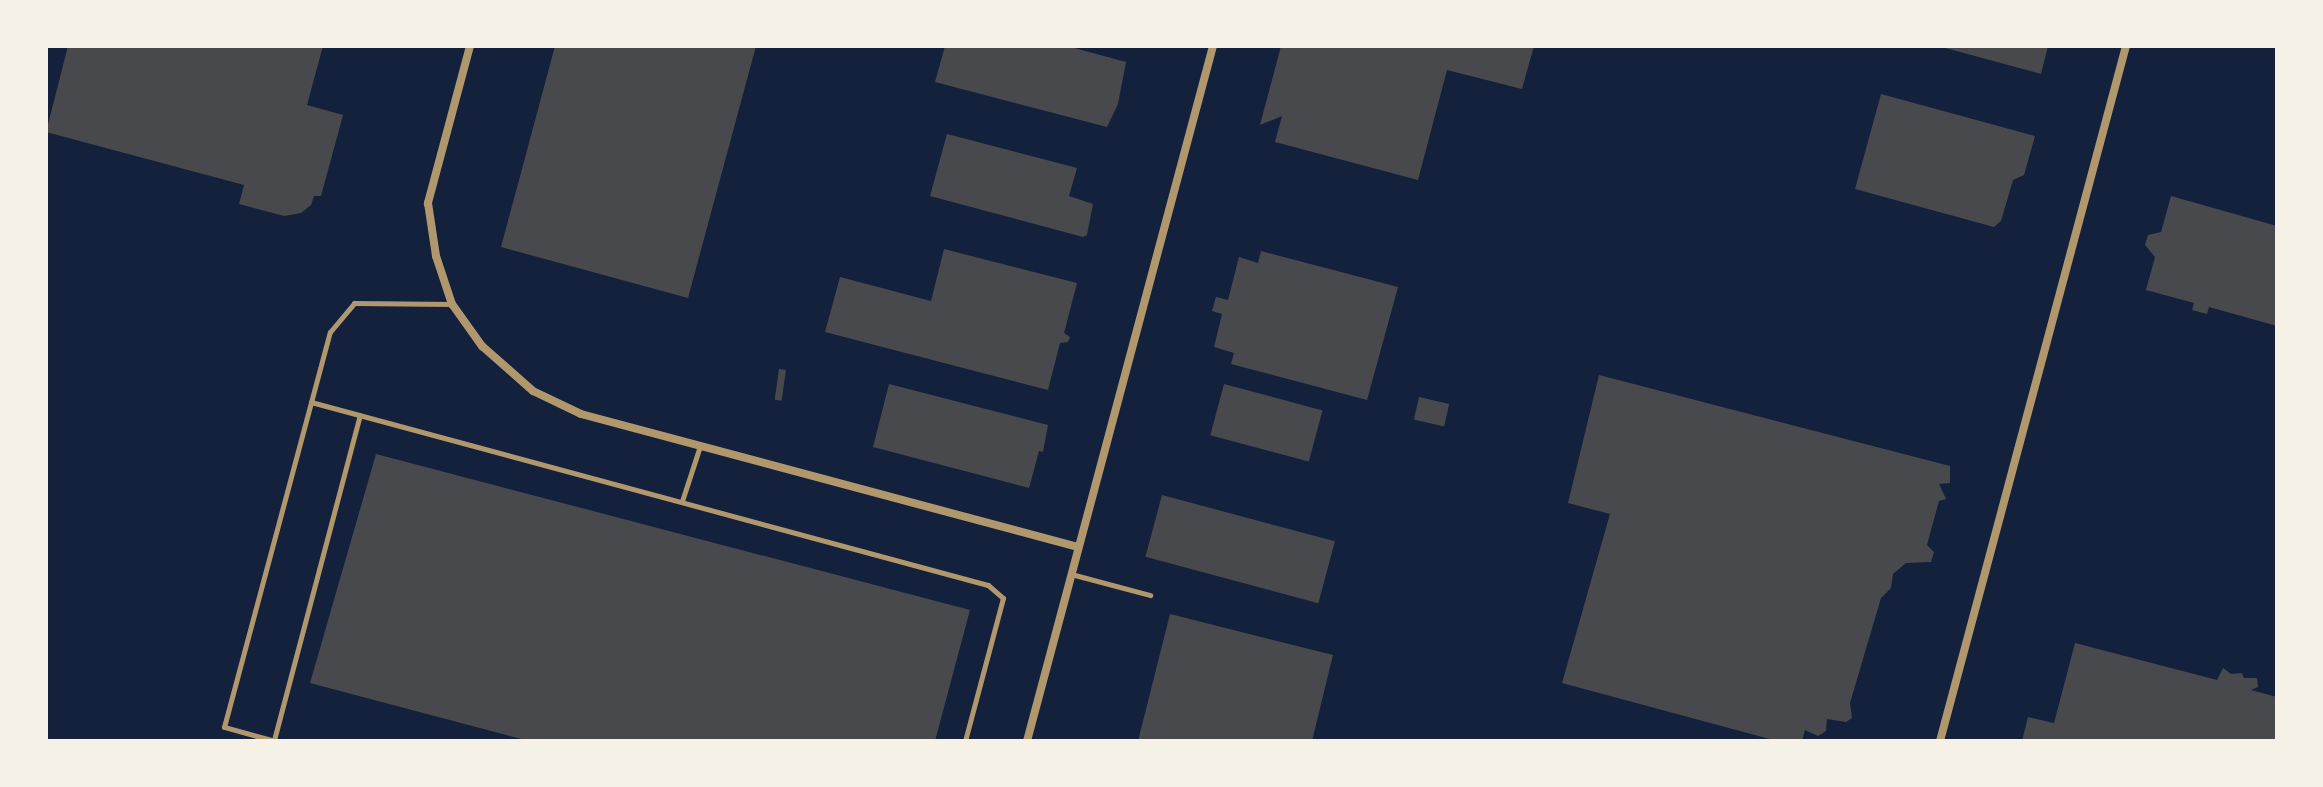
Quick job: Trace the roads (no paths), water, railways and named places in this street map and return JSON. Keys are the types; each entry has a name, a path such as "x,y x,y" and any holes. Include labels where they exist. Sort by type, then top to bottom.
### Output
{"street":[{"path":"470,46 428,203 436,256 452,304 482,346 533,391 581,414 1078,547"},
{"path":"1027,741 1213,46"},
{"path":"1940,741 2126,46"}],"lane":[{"path":"360,415 274,741 224,727 330,332 354,303 452,304"},
{"path":"311,402 988,585 1003,598 965,741"},
{"path":"682,501 700,446"},
{"path":"1071,574 1150,595"}]}
